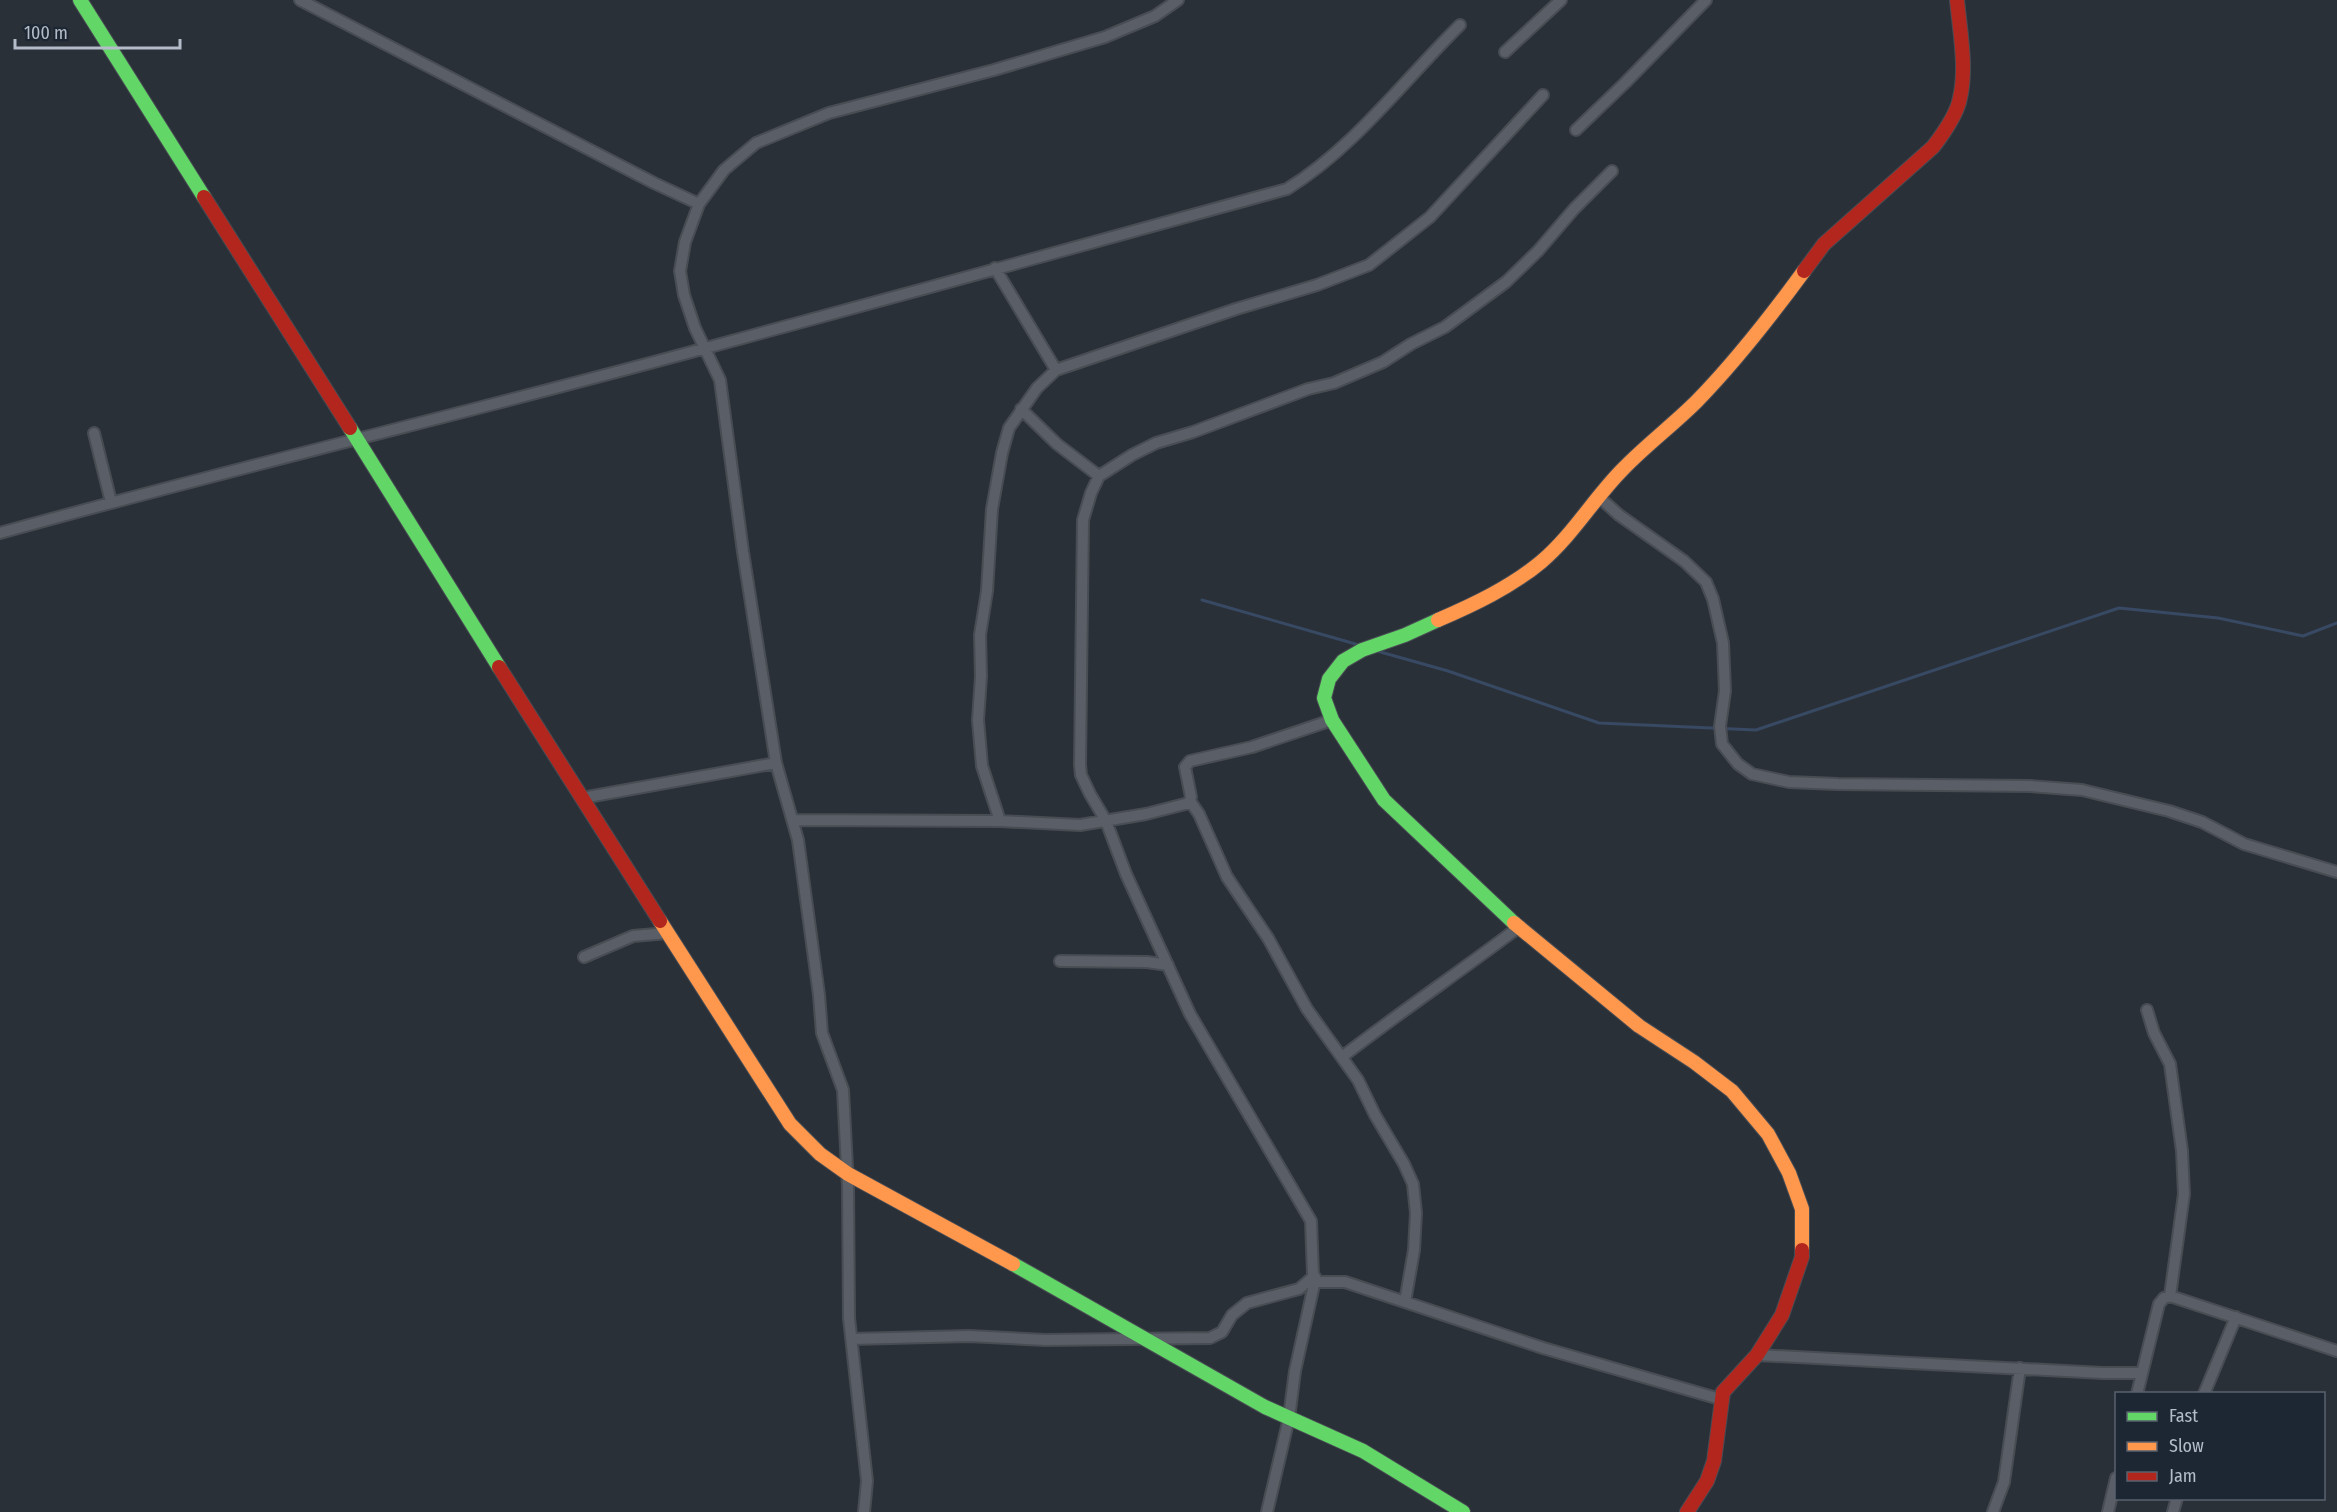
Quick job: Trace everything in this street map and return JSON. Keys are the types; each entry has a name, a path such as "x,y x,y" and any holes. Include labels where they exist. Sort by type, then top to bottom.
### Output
{"street":[{"path":"80,0 790,1124 820,1154 848,1174 934,1219 1265,1407 1363,1451 1463,1512"},
{"path":"300,0 699,204"},
{"path":"864,1512 867,1481 849,1317 848,1174 843,1090 822,1033 812,937 793,820 776,763 741,541 720,380 695,328 684,294 680,271 685,242 699,204 724,170 756,143 829,113 994,70 1105,37 1155,16 1178,0"},
{"path":"1505,52 1562,0"},
{"path":"1576,129 1626,82 1706,0"},
{"path":"1687,1512 1706,1486 1717,1453 1721,1418 1720,1399 1723,1392 1757,1355 1782,1315 1802,1257 1802,1209 1789,1173 1768,1134 1732,1091 1694,1062 1639,1026 1519,927 1464,878 1384,800 1332,720 1324,698 1329,679 1343,661 1362,650 1405,635 1468,607 1504,587 1541,562 1565,538 1622,470 1696,402 1767,321 1824,244 1912,167 1938,141 1960,100 1963,72 1957,0"},
{"path":"0,533 111,502 704,349 1287,189 1303,179 1357,131 1460,25"},
{"path":"1000,821 982,766 978,720 981,676 980,635 987,591 992,509 1009,428 1020,409 1056,370 1236,309 1317,285 1369,265 1430,217 1544,95"},
{"path":"1267,1512 1289,1418 1295,1371 1314,1278 1311,1221 1190,1014 1126,874 1106,821 1082,775 1080,752 1083,520 1099,476 1156,442 1193,432 1308,389 1334,383 1383,362 1444,327 1506,282 1612,171"},
{"path":"995,268 1056,370"},
{"path":"1020,409 1057,444 1099,476"},
{"path":"94,433 111,502"},
{"path":"1599,497 1620,516 1684,561 1706,582 1713,599 1723,643 1725,691 1720,726 1722,744 1738,765 1752,774 1789,782 2030,786 2082,790 2169,811 2202,822 2244,844 2337,872"},
{"path":"1332,720 1252,747 1190,761 1185,767 1190,801 1199,814 1227,877 1268,938 1307,1009 1358,1080 1413,1184 1416,1213 1414,1250 1405,1302"},
{"path":"582,798 776,763"},
{"path":"793,820 1000,821 1080,825 1187,804 1190,801"},
{"path":"1342,1057 1405,1008 1474,962 1519,927"},
{"path":"584,957 633,936 668,933"},
{"path":"1060,961 1147,962 1168,965"},
{"path":"2147,1010 2154,1034 2170,1064 2182,1151 2184,1194 2170,1296"},
{"path":"852,1339 947,1336 1045,1340 1210,1338 1222,1332 1232,1315 1247,1303 1299,1289 1314,1278"},
{"path":"1314,1278 1318,1282 1345,1282 1553,1351 1720,1399"},
{"path":"2137,1392 2159,1304 2164,1298 2170,1296 2337,1351"},
{"path":"2205,1392 2236,1317"},
{"path":"1757,1355 2103,1373 2142,1373"},
{"path":"1993,1512 2004,1482 2020,1368"},
{"path":"2108,1512 2115,1482"}],"waterway":[{"path":"1202,600 1359,645"},
{"path":"1377,651 1448,671 1599,723 1756,730 2119,608 2218,618 2303,636 2337,623"}],"traffic: fast":[{"path":"80,0 204,197"},
{"path":"350,428 499,667"},
{"path":"1438,620 1405,635 1362,650 1343,661 1329,679 1324,698 1332,720 1384,800 1514,923"},
{"path":"1013,1264 1265,1407 1363,1451 1463,1512"}],"traffic: slow":[{"path":"1438,620 1504,587 1529,571 1553,551 1623,469 1688,410 1726,370 1804,271"},
{"path":"660,921 790,1124 820,1154 848,1174 1013,1264"},
{"path":"1514,923 1639,1026 1694,1062 1732,1091 1768,1134 1789,1173 1802,1209 1802,1250"}],"traffic: jam":[{"path":"1804,271 1824,244 1933,147 1953,118 1960,98 1963,74 1957,0"},
{"path":"204,197 350,428"},
{"path":"499,667 660,921"},
{"path":"1687,1512 1707,1481 1714,1461 1723,1392 1757,1355 1782,1315 1802,1257 1802,1250"}]}
